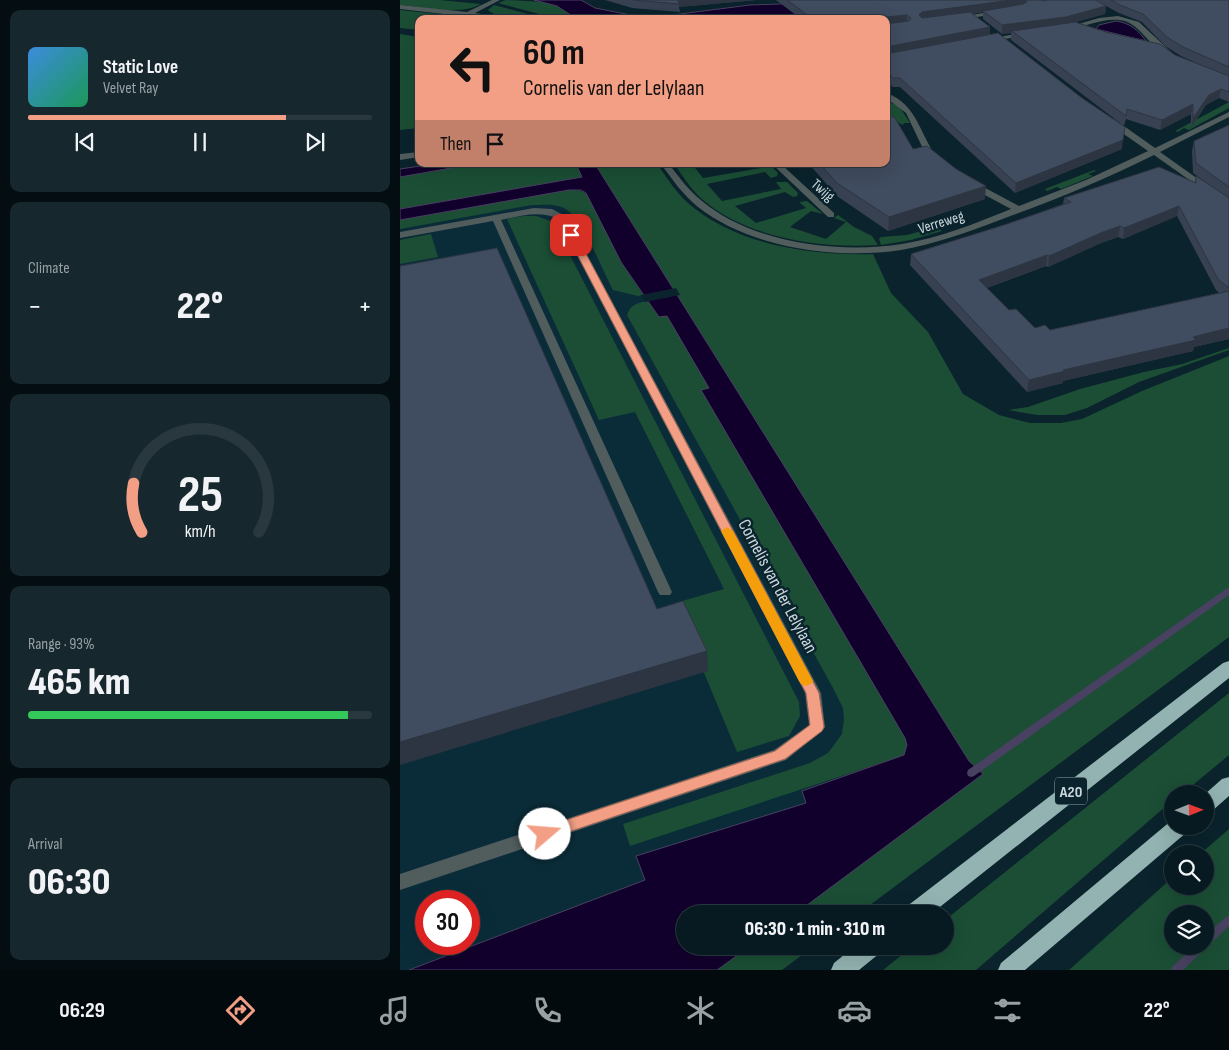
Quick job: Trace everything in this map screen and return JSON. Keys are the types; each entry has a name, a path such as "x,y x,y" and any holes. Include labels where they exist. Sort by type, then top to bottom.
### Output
{"highway":[{"name":"A20","path":"926,905 1229,668"},
{"path":"1214,798 1229,785"},
{"path":"1009,970 1169,835"},
{"path":"842,970 861,955"}],"street":[{"path":"470,13 497,0"},
{"path":"400,7 482,15"},
{"path":"1107,10 1116,16 1139,25 1161,49 1177,60"},
{"path":"952,19 1005,11"},
{"path":"971,16 978,21"},
{"path":"1055,30 1076,27 1116,16"},
{"path":"1076,27 1088,33"},
{"path":"982,41 995,35 1036,33"},
{"path":"995,35 1006,43"},
{"path":"1148,46 1161,49"},
{"path":"890,97 899,102 910,113 922,144 944,168"},
{"name":"Verreweg","path":"667,167 686,191 704,207 719,217 754,234 804,246 864,250 900,247 921,243 959,231 1072,190 1156,152 1229,114"},
{"path":"1104,117 1229,205"},
{"path":"400,148 415,146"},
{"path":"400,157 415,155"},
{"name":"Twijg","path":"779,167 832,215"},
{"path":"964,180 1020,210"},
{"name":"Cornelis van der Lelylaan","path":"400,235 534,211 549,211 562,217 813,693 817,727 780,755 400,882"},
{"path":"496,218 665,592"}],"shaded area":[{"path":"534,0 581,0 595,8 631,15 571,15 557,6"},
{"path":"902,0 826,15 672,15 750,5"},
{"path":"1116,21 1125,23 1133,28 1146,41 1096,29 1099,25"},
{"path":"415,167 457,167 400,177 400,169"},
{"path":"577,167 597,167 969,761 983,774 807,905 676,905 676,955 738,955 717,970 409,970 448,955 480,955 480,943 645,880 636,856 806,803 802,791 904,755 907,745 905,738 701,390 709,388 667,316 659,317 621,262 586,193 581,190 569,190 400,220 400,209 582,177"},
{"path":"569,190 659,317 905,738 696,905 676,905 676,924 635,970 400,970 400,220"}],"green space":[{"path":"400,0 439,0 481,4 463,10 442,10 400,5"},
{"path":"506,0 544,2 557,6 571,15 543,15 498,3"},
{"path":"494,5 532,15 498,15 488,10"},
{"path":"400,10 448,15 415,15 415,30 400,28"},
{"path":"400,34 415,36 415,128 400,130"},
{"path":"1229,102 1229,108 1189,130 1184,128 1178,132 1175,131"},
{"path":"890,103 899,106 910,123 904,123 903,125 890,118"},
{"path":"457,167 578,167 583,177 400,209 400,177"},
{"path":"597,167 659,167 678,193 694,208 734,232 756,240 779,246 827,253 873,254 891,293 928,332 963,394 999,415 1030,423 1061,423 1082,419 1142,391 1229,356 1229,637 870,905 807,905 982,774 969,761"},
{"path":"676,167 694,167 703,178 760,167 772,167 778,173 777,176 771,178 765,172 707,184 722,201 781,189 776,182 787,182 798,193 797,196 793,197 785,192 735,206 756,223 806,208 799,202 807,201 823,214 811,211 790,227 826,239 846,222 834,218 838,215 854,227 872,236 878,245 856,246 809,243 763,232 741,224 721,213 703,200"},
{"path":"1094,170 1096,171 1088,174 1093,176 1061,189 1057,187 1047,191 1045,189"},
{"path":"569,190 581,191 590,198 621,262 643,295 638,296 613,290 580,224 567,210 559,206 532,205 400,229 400,220"},
{"path":"536,216 553,222 799,702 800,716 789,736 737,752 675,603 724,589 635,412 599,420 507,219"},
{"path":"949,225 938,228 942,231 911,240 881,245 879,239 881,237 907,235"},
{"path":"431,234 438,257 400,264 400,240"},
{"path":"648,301 659,317 667,316 710,389 702,390 906,738 907,745 904,755 896,758 630,846 623,824 810,763 828,753 842,734 844,719 843,708 833,688 627,315 630,308 641,302"},
{"path":"1229,348 1229,350 1139,382 1087,408 1065,415 1037,415 1008,410 1028,407 1080,389 1182,364"},
{"path":"1229,693 1229,755 1193,785 1164,785 1164,808 976,970 883,970 902,955 954,955 954,913"},
{"path":"1229,829 1229,970 1069,970 1164,885 1164,895 1214,895 1214,845 1210,845"},
{"path":"738,955 802,955 782,970 717,970"}],"pier":[{"path":"676,288 680,295 645,302 641,295"}],"building":[{"path":"633,0 678,0 679,4"},
{"path":"787,0 1012,0 922,12 919,15 922,18 970,12 990,27 890,46 890,23 909,21 911,18 907,15 890,17 890,15 808,15"},
{"path":"1026,0 1096,0 1106,6 1066,17 1002,25 983,11 1023,4 1027,2"},
{"path":"1111,0 1229,0 1229,67 1183,47 1167,37 1143,14"},
{"path":"1075,22 1106,32 1160,44 1175,55 1229,76 1229,92 1221,89 1209,95 1193,118 1193,104 1162,120 1127,109 1126,116 1012,31"},
{"path":"998,33 1082,98 1125,127 1123,140 1016,183 900,78 892,78 890,72 890,53"},
{"path":"890,115 895,118 913,149 927,146 956,169 986,186 889,217 837,183 823,167 890,167"},
{"path":"1229,125 1229,187 1196,163 1194,141"},
{"path":"1159,167 1196,183 1196,176 1229,198 1229,288 1218,279 1179,206 1124,228 1120,226 1103,232 1049,256 1047,255 979,280 1009,310 1016,309 1035,328 1045,325 1050,330 1229,291 1229,328 1193,337 1196,340 1063,370 1065,371 1029,380 911,254 1071,202 1064,198"},
{"path":"497,248 657,609 683,601 707,651 400,742 400,266"}],"waterway":[{"path":"971,773 1229,591"},
{"path":"1214,934 1229,920"},
{"path":"1176,970 1192,955"}],"slow traffic":[{"path":"727,531 806,681"}],"route":[{"path":"545,834 780,755 817,727 813,693 571,235"}]}
